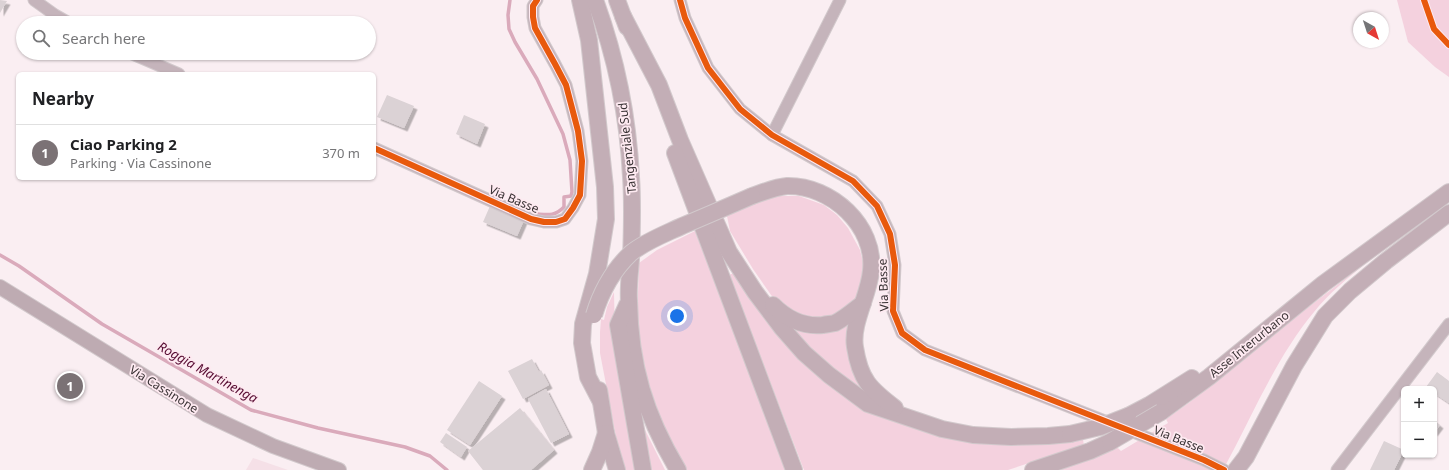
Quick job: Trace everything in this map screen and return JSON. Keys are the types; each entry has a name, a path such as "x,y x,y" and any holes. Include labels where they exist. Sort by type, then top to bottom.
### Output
{"highway":[{"path":"580,0 589,40 605,187 606,219 596,274 583,324 582,342 588,377 600,400"},
{"name":"Tangenziale Sud","path":"595,0 613,57 622,97 628,138 632,217 629,299"},
{"path":"617,0 794,470"},
{"path":"623,16 658,85 680,140 729,252 741,273 782,328 804,353 834,380 868,404 942,429 973,435 1011,438 1070,434 1100,427 1128,416 1166,395 1278,321"},
{"path":"617,470 606,433 591,335 594,315 598,302 606,286 617,268 632,253 651,240 752,196 772,189 787,186 817,191 834,200 850,213 862,229 870,249 872,270 857,325 854,345 858,363 863,377 874,392 909,419"},
{"name":"Asse Interurbano","path":"1033,470 1090,451 1110,442 1161,412 1204,381 1323,284 1449,192"},
{"path":"1236,470 1247,462 1259,443 1263,424 1294,366 1325,316 1356,286 1386,261 1449,213"},
{"path":"718,225 774,306 787,317 796,322 809,325 833,324 863,303"},
{"path":"629,299 618,325 643,470"},
{"path":"629,299 631,339 637,375 646,404 659,434 678,470"},
{"path":"592,470 606,433"}],"main road":[{"name":"Via Cassinone","path":"0,287 207,415 273,446 339,470"}],"street":[{"path":"34,0 57,16"},
{"name":"Via Basse","path":"376,149 531,219 544,222 556,222 565,219 580,195 582,161 578,131 566,85 535,28 533,6 537,0"},
{"name":"Via Basse","path":"680,0 685,18 708,68 740,109 772,135 853,182 877,206 890,234 895,265 892,311 902,334 924,350 1204,460 1224,470"},
{"path":"772,135 840,0"},
{"path":"146,60 174,72"},
{"path":"1338,470 1449,324"}],"shaded area":[{"path":"1397,0 1449,0 1449,77 1435,67 1408,42"},
{"path":"779,196 799,196 824,205 837,215 848,228 860,250 865,270 861,292 851,305 833,318 797,319 776,302 753,269 730,231 727,216 759,201"},
{"path":"695,231 786,470 686,470 665,432 647,378 637,324 639,263 657,250"},
{"path":"1367,262 1326,298 1300,330 1287,349 1265,389 1223,470 1047,470 1116,446 1121,451 1168,423 1166,419 1190,402 1236,363"},
{"path":"736,272 748,297 788,344 835,390 878,416 933,435 979,444 1035,445 1083,439 1084,447 1008,470 804,470 729,275"},
{"path":"614,292 615,339 638,470 623,470 622,468 600,353 601,319 604,320 607,307"},
{"path":"853,320 865,386 864,393 861,394 791,332 791,326"},
{"path":"640,424 645,430 665,470 647,470"},
{"path":"253,458 288,470 246,470"}],"building":[{"path":"0,0 7,1 0,13"},
{"path":"387,95 414,106 404,128 377,117"},
{"path":"464,115 485,124 477,144 456,134"},
{"path":"490,206 524,220 517,236 483,222"},
{"path":"532,359 539,372 541,370 549,385 523,399 508,371"},
{"path":"1437,372 1449,381 1449,403 1437,395 1437,386 1427,386"},
{"path":"479,381 502,396 470,445 447,430"},
{"path":"546,389 569,434 551,443 528,399"},
{"path":"520,408 554,450 531,470 483,470 468,451"},
{"path":"446,433 467,447 461,457 440,442"},
{"path":"1384,441 1401,449 1401,456 1394,470 1370,470"}],"waterway":[{"path":"510,0 508,15 509,29 537,79 563,134 570,160 571,196 564,197 564,207 558,212 549,215 538,214"},
{"name":"Roggia Martinenga","path":"0,255 19,266 102,324 251,410 318,428 405,447 430,456 447,470"}],"cycle path":[{"path":"376,149 531,219 544,222 556,222 565,219 580,195 582,161 578,131 566,85 535,28 533,6 537,0"},
{"path":"680,0 685,18 708,68 740,109 772,135 853,181 877,206 890,234 895,265 893,311 902,333 925,350 1204,460 1224,470"},
{"path":"1424,0 1434,29 1449,45"}],"place":[{"name":"Ciao Parking 2","path":"70,386"}]}
